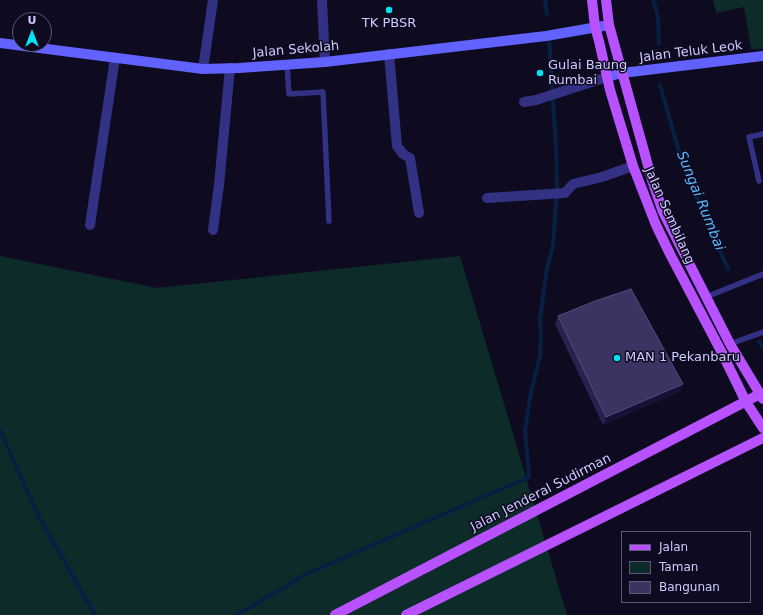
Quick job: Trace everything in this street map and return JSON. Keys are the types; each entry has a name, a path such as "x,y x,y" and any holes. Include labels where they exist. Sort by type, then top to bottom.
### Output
{"main road":[{"name":"Jalan Sembilang","path":"592,0 595,27 607,77 633,166 656,224 746,402 763,428"},
{"name":"Jalan Sembilang","path":"606,0 609,25 652,180 663,212 730,344 762,397"},
{"name":"Jalan Jenderal Sudirman","path":"335,615 746,402 762,397"},
{"path":"406,615 763,438"}],"street":[{"path":"203,69 213,0"},
{"path":"322,0 325,62"},
{"name":"Jalan Sekolah","path":"0,43 203,69 325,62 546,36 609,25"},
{"path":"389,54 397,146 403,154 410,158 419,213"},
{"name":"Jalan Teluk Leok","path":"607,77 622,73 763,56"},
{"path":"90,225 115,58"},
{"path":"213,230 219,185 230,68"},
{"path":"524,102 546,97 607,77"},
{"path":"487,198 565,193 573,184 633,166"}],"lane":[{"path":"287,65 289,94 323,92 329,221"},
{"path":"759,181 749,137 763,134"},
{"path":"706,297 763,274"},
{"path":"730,344 763,332"}],"green space":[{"path":"713,0 763,0 763,49 751,49 744,7 716,13"},
{"path":"0,256 157,288 460,256 567,615 0,615"}],"building":[{"name":"MAN 1 Pekanbaru","path":"631,289 683,384 606,417 558,316 595,301"}],"waterway":[{"path":"545,0 547,14"},
{"name":"Sungai Rumbai","path":"653,0 658,16 659,44"},
{"path":"237,615 308,573 529,477 525,430 531,393 540,356 540,319 547,268 553,246 557,186 549,38"},
{"name":"Sungai Rumbai","path":"660,85 683,166 728,269"},
{"name":"Sungai Rumbai","path":"759,342 763,347"},
{"path":"0,430 38,515 95,615"}],"place":[{"name":"TK PBSR","path":"389,10"},
{"name":"Gulai Baung Rumbai","path":"540,73"},
{"name":"MAN 1 Pekanbaru","path":"617,358"}]}
